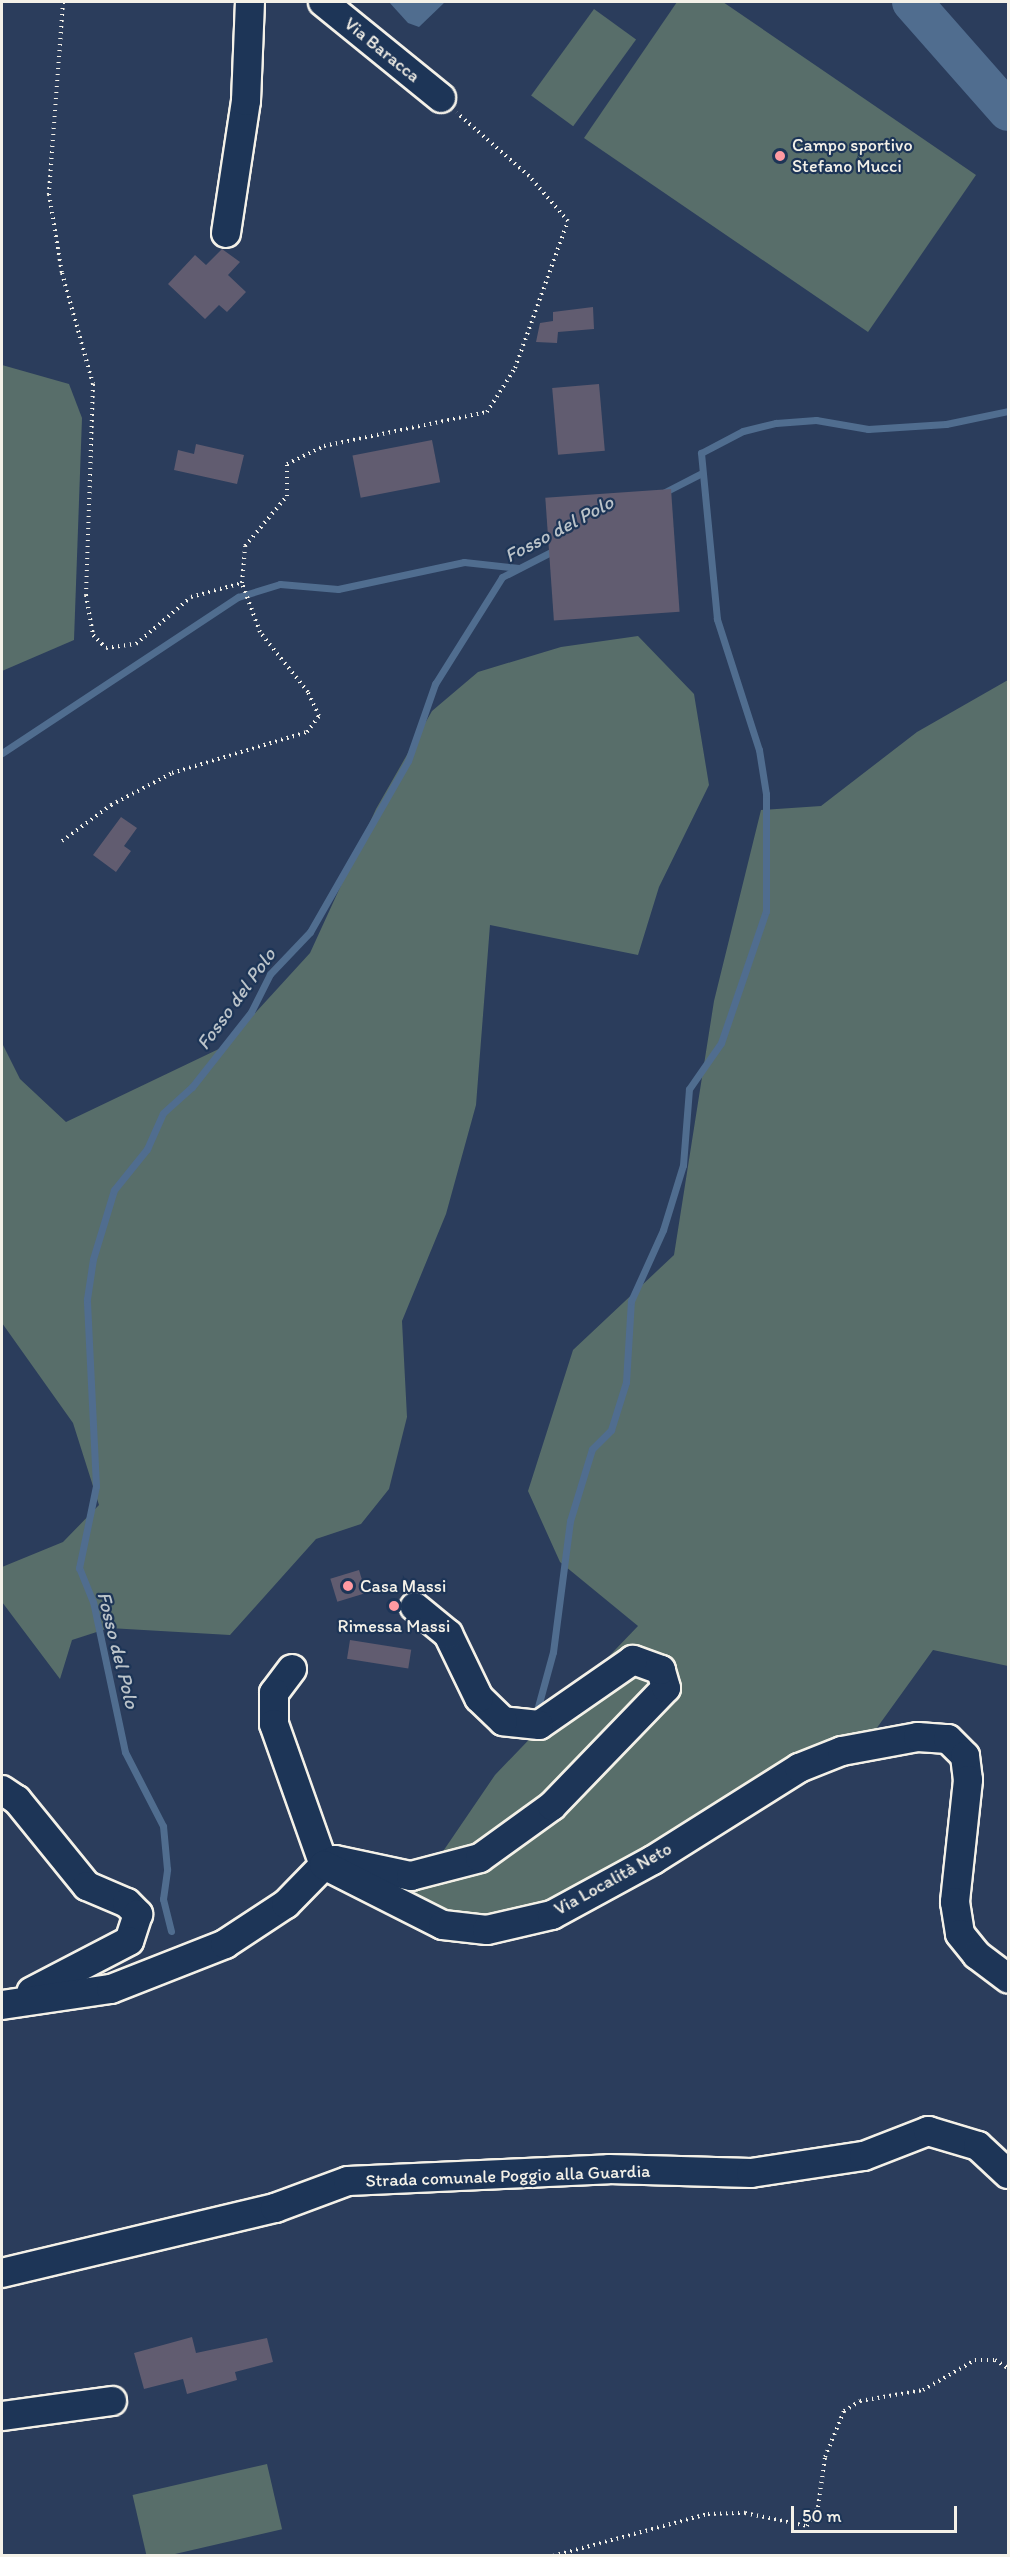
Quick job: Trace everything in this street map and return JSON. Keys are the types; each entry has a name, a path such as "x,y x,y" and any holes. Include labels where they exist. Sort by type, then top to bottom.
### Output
{"street":[{"path":"226,233 246,101 250,2"},
{"name":"Via Baracca","path":"323,2 441,98"},
{"path":"9,2002 111,1989 225,1944 286,1904 324,1865 335,1860 411,1876 480,1858 552,1806 666,1688 662,1670 633,1660 539,1725 503,1721 479,1698 448,1634 415,1607"},
{"path":"292,1669 274,1693 274,1724 324,1865"},
{"name":"Via Località Neto","path":"324,1865 443,1924 487,1930 552,1915 653,1860 799,1768 842,1751 918,1737 948,1739 965,1756 968,1780 955,1902 960,1934 977,1955 1008,1978"},
{"path":"2,1790 17,1800 87,1886 127,1903 138,1914 129,1941 9,2002"},
{"name":"Strada comunale Poggio alla Guardia","path":"2,2273 275,2208 348,2181 609,2169 751,2173 864,2156 928,2131 978,2146 1008,2174"},
{"path":"2,2416 112,2401"}],"path":[{"path":"63,2 50,194 62,273 93,384 87,595 93,635 106,648 136,644 191,597 242,583"},
{"path":"62,841 111,805 172,772 307,732 319,716 308,692 260,632 242,583 246,546 287,496 287,464 324,446 487,412 515,368 568,221 529,176 441,98"},
{"path":"553,2556 708,2514 745,2513 807,2526 818,2507 825,2457 844,2411 860,2401 922,2390 975,2360 995,2360 1008,2368"}],"green space":[{"name":"Campo sportivo Stefano Mucci","path":"677,2 723,2 976,175 868,332 584,138"},
{"path":"594,9 636,40 573,126 531,96"},
{"path":"2,365 69,384 82,418 74,640 2,671"},
{"path":"638,636 694,694 709,785 659,887 638,955 490,925 476,1105 446,1214 402,1321 407,1417 389,1489 361,1524 316,1539 230,1635 109,1628 72,1640 60,1679 2,1602 2,1567 63,1542 99,1505 73,1423 2,1323 2,1043 20,1079 66,1122 225,1046 310,953 376,809 432,711 478,672 561,647"},
{"path":"1008,680 1008,1666 933,1650 853,1761 793,1789 580,1918 455,1942 401,1913 495,1775 638,1626 560,1562 528,1491 573,1350 674,1255 714,1001 761,810 821,806 917,732"},
{"path":"267,2464 282,2529 166,2556 147,2556 133,2495"}],"water":[{"path":"389,2 445,2 419,27 408,23"}],"building":[{"path":"222,249 240,262 228,275 246,292 227,312 219,305 205,319 168,284 195,255 206,265"},
{"path":"593,307 594,329 558,332 557,343 536,342 540,323 553,321 553,312"},
{"path":"599,384 605,451 558,455 552,388"},
{"path":"432,440 440,482 361,498 352,455"},
{"path":"196,444 244,455 237,484 174,470 178,450 194,454"},
{"path":"671,489 680,612 554,620 545,498"},
{"path":"121,817 137,828 124,846 131,851 116,872 93,855"},
{"name":"Casa Massi","path":"359,1570 366,1593 337,1602 330,1579"},
{"path":"350,1640 411,1650 408,1668 347,1659"},
{"path":"192,2337 196,2353 267,2338 273,2362 235,2372 237,2380 187,2394 183,2379 144,2389 134,2353"}],"waterway":[{"path":"912,2 1008,111"},
{"path":"536,1714 553,1652 570,1521 592,1449 611,1430 626,1382 631,1301 663,1230 683,1165 689,1089 721,1043 766,911 766,794 759,750 717,619 701,453 743,431 776,423 816,420 868,429 946,424 1008,411"},
{"name":"Fosso del Polo","path":"663,493 702,473"},
{"name":"Fosso del Polo","path":"171,1931 163,1899 167,1869 163,1826 125,1752 93,1602 79,1568 96,1486 87,1299 93,1259 114,1190 147,1149 163,1113 192,1087 251,1012 270,974 310,932 408,761 435,684 502,577 555,550"},
{"path":"2,753 238,597 280,584 338,589 464,562 519,568"}],"place":[{"name":"Campo sportivo Stefano Mucci","path":"780,156"},
{"name":"Casa Massi","path":"348,1586"},
{"name":"Rimessa Massi","path":"394,1606"}]}
